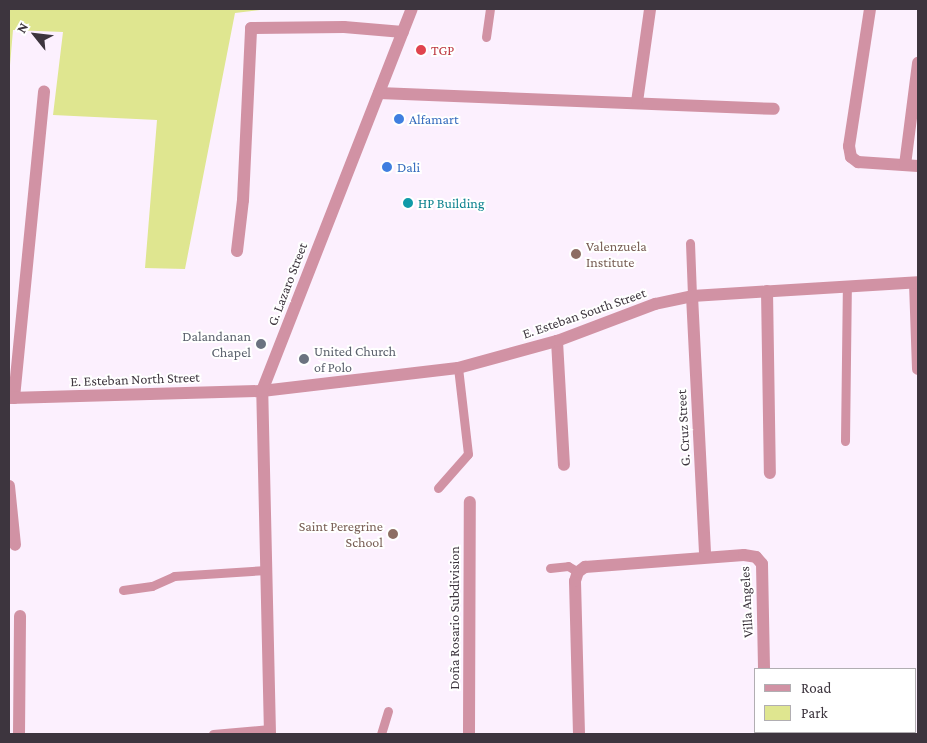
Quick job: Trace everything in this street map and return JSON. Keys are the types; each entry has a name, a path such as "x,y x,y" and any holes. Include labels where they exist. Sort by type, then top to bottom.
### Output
{"street":[{"name":"G. Lazaro Street","path":"270,732 262,391 412,9"},
{"path":"638,102 650,9"},
{"path":"870,9 849,146 851,157 858,162 918,166"},
{"path":"237,251 243,200 251,28 344,27 403,32"},
{"path":"905,165 918,63"},
{"path":"12,398 44,91"},
{"path":"379,93 638,102 774,110"},
{"path":"917,283 918,369"},
{"name":"E. Esteban South Street","path":"262,391 458,368 557,341 655,304 692,296 917,283"},
{"path":"767,291 770,473"},
{"name":"G. Cruz Street","path":"692,296 705,557"},
{"path":"557,341 564,465"},
{"name":"E. Esteban North Street","path":"12,398 262,391"},
{"path":"9,486 15,545"},
{"name":"Doña Rosario Subdivision","path":"469,734 470,502"},
{"name":"Villa Angeles","path":"705,557 748,555 762,564 764,668"},
{"path":"579,734 575,581 578,572 585,567 705,557"},
{"path":"19,734 20,616"}],"lane":[{"path":"486,37 490,9"},
{"path":"690,243 692,296"},
{"path":"845,441 847,287"},
{"path":"438,488 468,454 458,368"},
{"path":"550,568 568,566 578,572"},
{"path":"123,590 152,586 174,576 267,570"},
{"path":"381,734 388,711"},
{"path":"213,734 270,732"}],"green space":[{"path":"9,9 268,9 235,13 185,269 145,268 157,120 53,115 63,32 13,30 9,77"}],"place":[{"name":"TGP","path":"421,50"},
{"name":"Alfamart","path":"399,119"},
{"name":"Dali","path":"387,167"},
{"name":"HP Building","path":"408,203"},
{"name":"Valenzuela Institute","path":"576,254"},
{"name":"Dalandanan Chapel","path":"261,344"},
{"name":"United Church of Polo","path":"304,359"},
{"name":"Saint Peregrine School","path":"393,534"}]}
